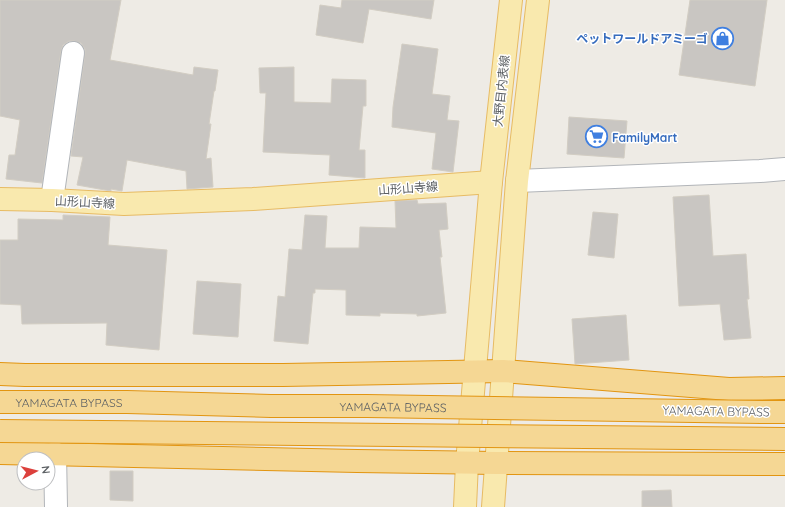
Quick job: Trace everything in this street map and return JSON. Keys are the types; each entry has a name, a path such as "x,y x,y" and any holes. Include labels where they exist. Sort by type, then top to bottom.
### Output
{"highway":[{"path":"0,374 283,375 502,371 729,389 785,388"},
{"name":"YAMAGATA BYPASS","path":"0,402 127,402 271,406 785,412"},
{"path":"0,431 785,439"},
{"path":"0,453 16,453"},
{"path":"56,453 214,459 357,468 467,463 785,464"}],"main road":[{"name":"大野目内表線","path":"492,182 511,0"},
{"path":"493,507 517,181 538,0"},
{"name":"山形山寺線","path":"0,199 124,204 253,199 492,182"},
{"path":"465,507 467,463 492,182"}],"street":[{"path":"52,200 73,53"},
{"path":"517,181 785,169"},
{"path":"56,491 56,507"}],"building":[{"path":"0,0 121,0 110,60 193,75 194,67 218,70 209,124 211,124 206,159 211,158 213,187 187,189 186,171 127,160 122,191 111,189 111,191 77,185 83,157 71,156 85,49 81,43 74,41 69,41 63,45 61,51 42,183 6,179 9,155 15,155 20,120 0,116"},
{"path":"342,0 434,0 431,19 369,9 363,43 316,35 320,5 341,8"},
{"name":"ペットワールドアミーゴ","path":"690,0 767,0 755,86 679,75"},
{"path":"402,44 438,49 432,94 450,96 447,120 459,121 453,172 432,169 436,133 392,127 393,107"},
{"path":"294,67 294,102 331,103 332,79 366,80 366,106 363,106 359,150 365,150 365,178 329,175 330,155 263,152 266,93 260,93 259,68"},
{"name":"FamilyMart","path":"569,117 627,121 624,158 567,154"},
{"path":"709,195 713,256 746,254 749,299 747,299 751,338 724,340 720,304 679,306 673,197"},
{"path":"417,200 418,204 446,203 448,229 439,230 442,257 440,257 446,313 417,316 417,314 380,313 380,316 346,315 346,290 315,289 315,293 313,293 308,344 274,341 278,296 285,297 289,249 302,250 305,215 327,216 325,248 359,248 360,227 396,228 395,201"},
{"path":"593,212 618,214 614,258 588,255"},
{"path":"63,215 110,217 108,245 167,250 159,350 106,345 107,323 22,324 21,305 0,304 0,240 18,240 18,219 63,220"},
{"path":"197,281 241,284 238,337 193,334"},
{"path":"626,315 629,360 575,364 572,319"},
{"path":"110,471 133,471 133,501 110,500"},
{"path":"671,490 672,507 642,507 642,491"}],"place":[{"name":"ペットワールドアミーゴ","path":"723,38"},
{"name":"FamilyMart","path":"597,137"}]}
